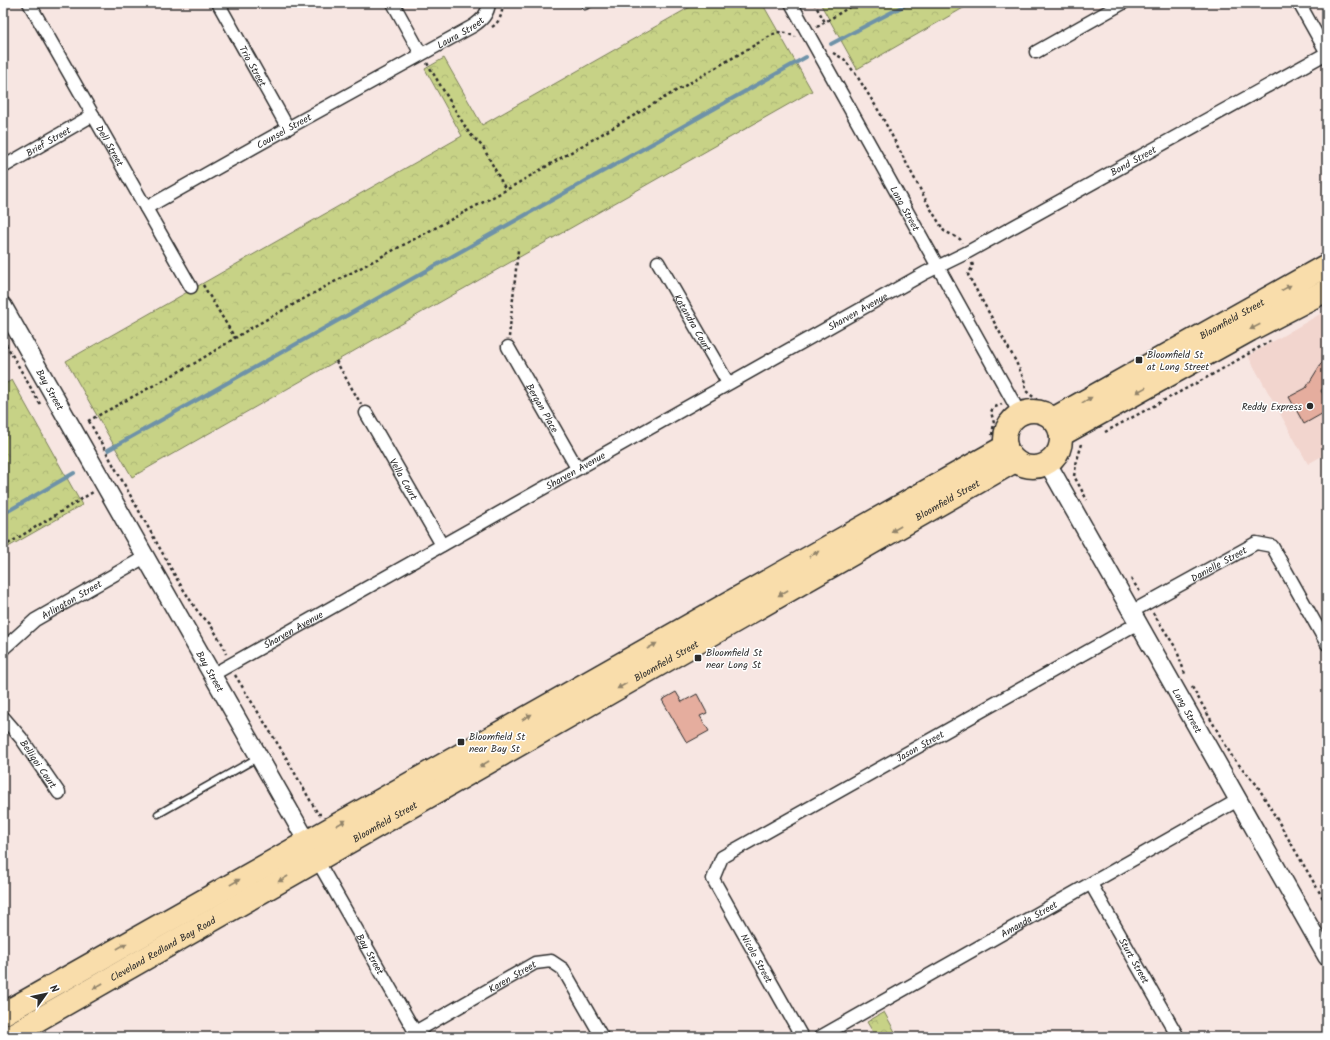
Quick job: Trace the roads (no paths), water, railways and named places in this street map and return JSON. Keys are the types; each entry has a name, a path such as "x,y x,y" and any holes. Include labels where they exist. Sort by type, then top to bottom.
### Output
{"highway":[{"name":"Bloomfield Street","path":"1056,419 1327,265"},
{"name":"Bloomfield Street","path":"1056,419 1250,330 1327,290"},
{"path":"1029,411 1038,411 1056,419 1062,443 1059,452 1048,464 1031,468 1022,465 1010,453 1005,436 1007,427 1013,419 1020,414 1029,411"},
{"name":"Bloomfield Street","path":"312,851 1010,453"},
{"path":"3,1014 312,851"},
{"name":"Cleveland Redland Bay Road","path":"8,1037 312,851"}],"street":[{"name":"Dell Street","path":"29,3 190,287"},
{"name":"Trio Street","path":"218,3 288,128"},
{"path":"393,3 421,54"},
{"name":"Laura Street","path":"421,54 482,20 488,11 489,3"},
{"name":"Long Street","path":"791,3 1020,414"},
{"path":"1036,52 1123,3"},
{"path":"1298,3 1327,53"},
{"name":"Bond Street","path":"939,267 1327,53"},
{"name":"Counsel Street","path":"146,208 421,54"},
{"name":"Brief Street","path":"3,167 93,115"},
{"name":"Katandra Court","path":"658,262 728,383"},
{"name":"Sharven Avenue","path":"212,675 728,383 925,273 939,267"},
{"name":"Bay Street","path":"3,306 416,1035"},
{"name":"Bergan Place","path":"508,346 577,468"},
{"name":"Vella Court","path":"366,414 442,545"},
{"name":"Long Street","path":"1048,464 1327,957"},
{"name":"Danielle Street","path":"1135,617 1147,603 1256,543 1272,546 1327,644"},
{"name":"Arlington Street","path":"3,649 35,620 145,557"},
{"name":"Jason Street","path":"713,879 722,857 1135,617"},
{"name":"Belligoi Court","path":"3,717 21,738 59,793"},
{"name":"Amanda Street","path":"820,1037 1238,800"},
{"name":"Nicole Street","path":"713,879 802,1037"},
{"name":"Sturt Street","path":"1090,884 1178,1037"},
{"name":"Karen Street","path":"416,1035 535,963 551,961 564,969 602,1037"}],"lane":[{"path":"158,814 259,757"}],"waterway":[{"path":"831,44 909,3"},
{"path":"108,450 806,57"},
{"path":"3,514 74,473"}],"place":[{"name":"Bloomfield St at Long Street","path":"1139,360"},
{"name":"Reddy Express","path":"1310,406"},
{"name":"Bloomfield St near Long St","path":"698,658"},
{"name":"Bloomfield St near Bay St","path":"461,742"}]}
